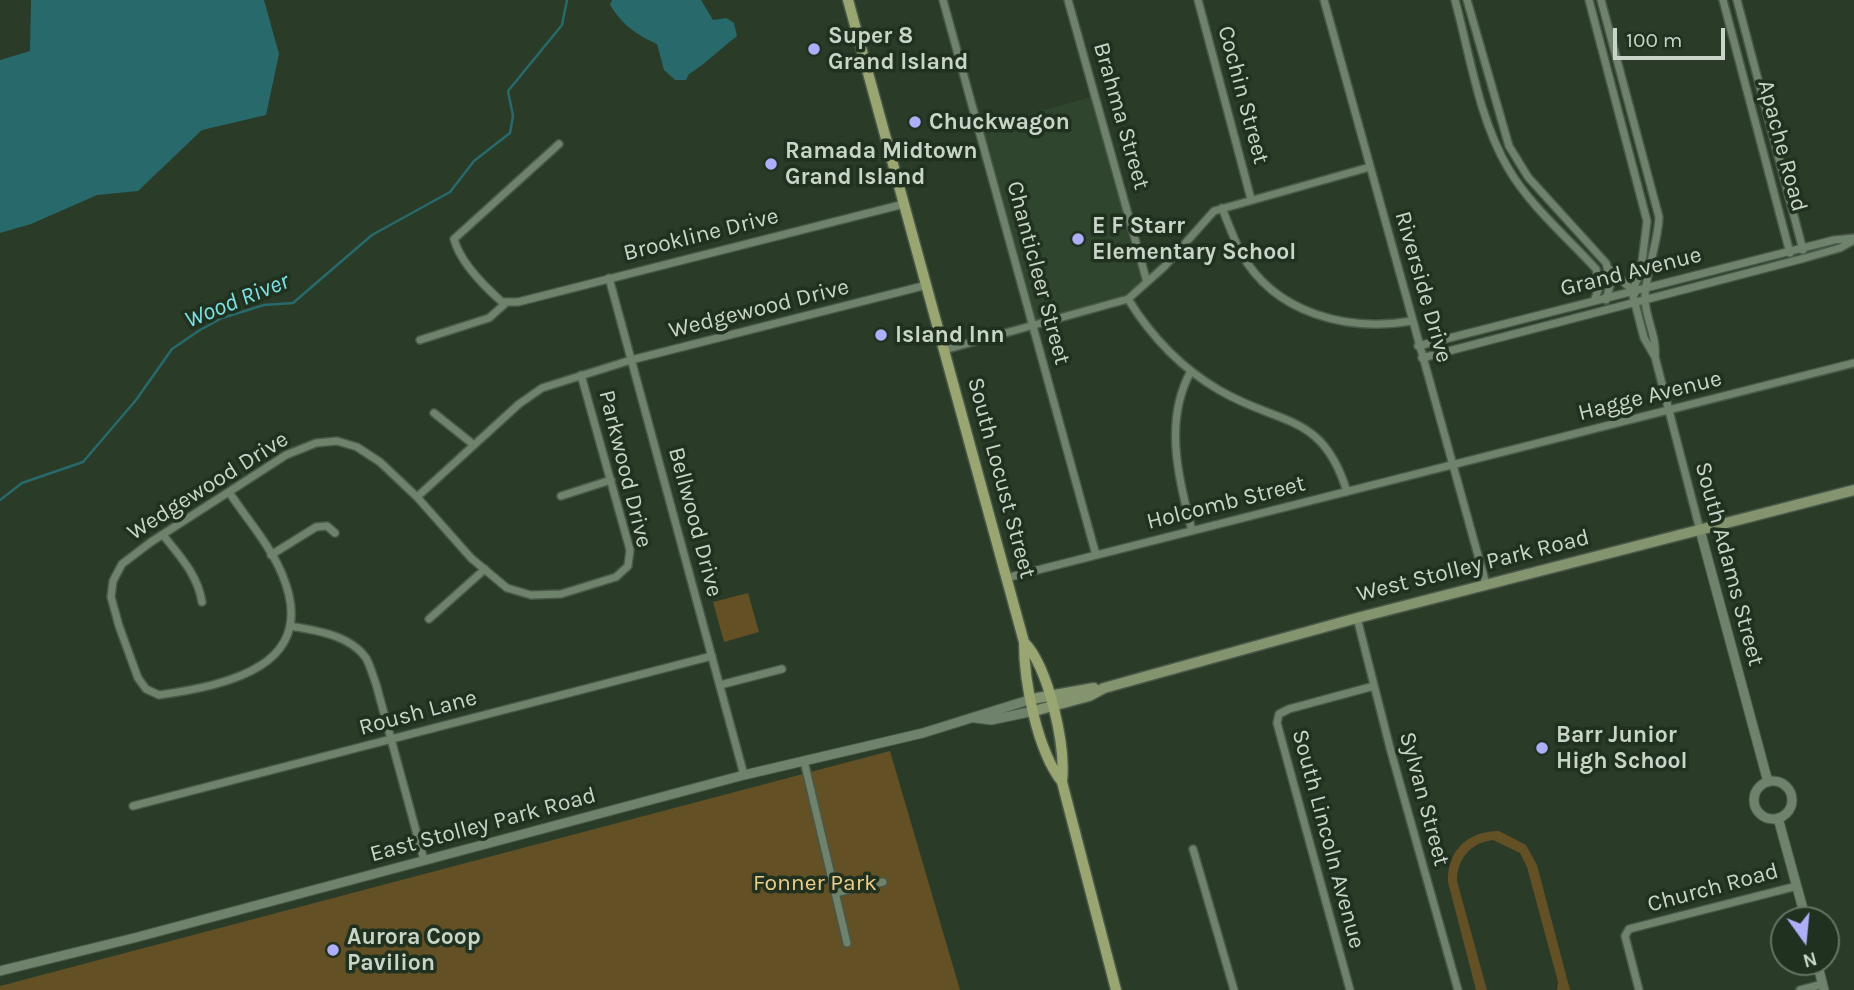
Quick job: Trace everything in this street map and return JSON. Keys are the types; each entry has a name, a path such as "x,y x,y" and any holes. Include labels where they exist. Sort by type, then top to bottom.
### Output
{"main road":[{"name":"South Locust Street","path":"848,0 1024,642 1034,711 1049,765 1062,782"},
{"name":"West Stolley Park Road","path":"1034,711 1051,702 1357,618 1854,490"},
{"name":"South Locust Street","path":"1024,642 1034,652 1051,702 1064,760 1062,782 1116,990"},
{"name":"West Stolley Park Road","path":"1032,699 1051,702"}],"street":[{"name":"Chanticleer Street","path":"943,0 1096,555"},
{"name":"Brahma Street","path":"1068,0 1147,282"},
{"name":"Cochin Street","path":"1198,0 1251,199"},
{"name":"Riverside Drive","path":"1324,0 1486,584"},
{"path":"1455,0 1489,128 1499,153 1519,185 1596,269 1600,285 1588,313"},
{"path":"1467,0 1509,146 1528,177 1632,292 1645,298"},
{"path":"1589,0 1647,221 1641,270 1632,292 1644,338 1655,357"},
{"path":"1601,0 1659,217 1645,298 1655,335 1655,357"},
{"name":"Apache Road","path":"1723,0 1792,261"},
{"name":"Apache Road","path":"1737,0 1805,258"},
{"path":"507,302 502,302 488,290 456,248 454,239 559,144"},
{"path":"944,350 1128,299 1214,211 1370,167"},
{"name":"Brookline Drive","path":"507,302 904,204"},
{"path":"1222,208 1241,253 1254,271 1268,286 1306,312 1344,323 1412,321"},
{"name":"Grand Avenue","path":"1418,346 1802,248 1854,239"},
{"name":"Grand Avenue","path":"1422,358 1805,258 1840,248 1854,239"},
{"path":"1600,310 1608,298 1611,282 1606,263"},
{"name":"Bellwood Drive","path":"610,278 744,775"},
{"name":"Wedgewood Drive","path":"290,626 279,650 267,664 247,674 159,695 146,689 138,678 111,597 113,581 122,564 163,534 286,455 316,443 337,441 357,447 380,462 417,497 519,404 542,388 631,360 927,285"},
{"path":"1128,299 1143,323 1191,370 1220,390 1306,428 1334,456 1348,492"},
{"path":"420,340 489,318 507,302"},
{"name":"South Adams Street","path":"1655,357 1768,782"},
{"name":"Hagge Avenue","path":"1455,466 1854,363"},
{"path":"1191,370 1180,403 1175,436 1176,467 1192,531"},
{"name":"Parkwood Drive","path":"417,497 485,569 507,588 531,595 561,594 616,577 628,566 630,550 581,375"},
{"path":"434,413 474,445"},
{"name":"Holcomb Street","path":"1006,578 1455,466"},
{"path":"561,496 611,481"},
{"path":"229,492 271,555 288,590 292,610 290,626 319,631 346,642 365,658 392,740 424,860"},
{"path":"271,555 316,527 327,526 335,533"},
{"path":"163,534 186,563 200,591 202,602"},
{"path":"429,619 485,569"},
{"name":"Sylvan Street","path":"1357,618 1458,990"},
{"name":"Roush Lane","path":"133,806 712,656"},
{"path":"720,685 782,668"},
{"name":"South Lincoln Avenue","path":"1350,990 1277,723 1279,714 1295,707 1374,687"},
{"name":"East Stolley Park Road","path":"0,971 744,775 975,718 988,710 1032,699"},
{"name":"East Stolley Park Road","path":"975,718 991,720 1034,711"},
{"path":"804,761 847,943"},
{"path":"1768,782 1784,783 1790,790 1790,810 1778,818 1765,817 1755,805 1757,789 1768,782"},
{"path":"1778,818 1802,906"},
{"path":"1193,849 1234,990"},
{"path":"835,893 883,882"},
{"name":"Church Road","path":"1639,990 1625,936 1629,929 1797,886"},
{"path":"1800,990 1823,987"}],"shaded area":[{"path":"1091,97 1143,281 1122,296 1036,320 983,127"}],"green space":[{"path":"748,593 759,632 724,642 713,602"},
{"name":"Fonner Park","path":"890,751 960,990 0,990 0,986"},
{"path":"1499,831 1526,845 1537,865 1570,990 1557,990 1558,982 1527,867 1520,853 1493,840 1466,853 1459,866 1457,881 1487,990 1476,990 1448,882 1449,871 1451,861 1462,844 1478,834"}],"water":[{"path":"31,0 264,0 279,54 266,115 202,130 138,191 97,195 31,224 0,233 0,60 30,51"},
{"path":"612,0 701,0 713,20 726,18 734,23 737,36 689,74 686,80 675,80 664,70 657,44 636,33 625,23 610,5"}],"waterway":[{"name":"Wood River","path":"0,500 22,483 83,462 136,400 172,349 222,318 264,305 293,303 372,235 450,192 474,161 510,133 513,116 508,91 562,25 567,0"}],"place":[{"name":"Super 8 Grand Island","path":"814,49"},
{"name":"Chuckwagon","path":"915,122"},
{"name":"Ramada Midtown Grand Island","path":"771,164"},
{"name":"E F Starr Elementary School","path":"1078,239"},
{"name":"Island Inn","path":"881,335"},
{"name":"Barr Junior High School","path":"1542,748"},
{"name":"Aurora Coop Pavilion","path":"333,950"}]}
